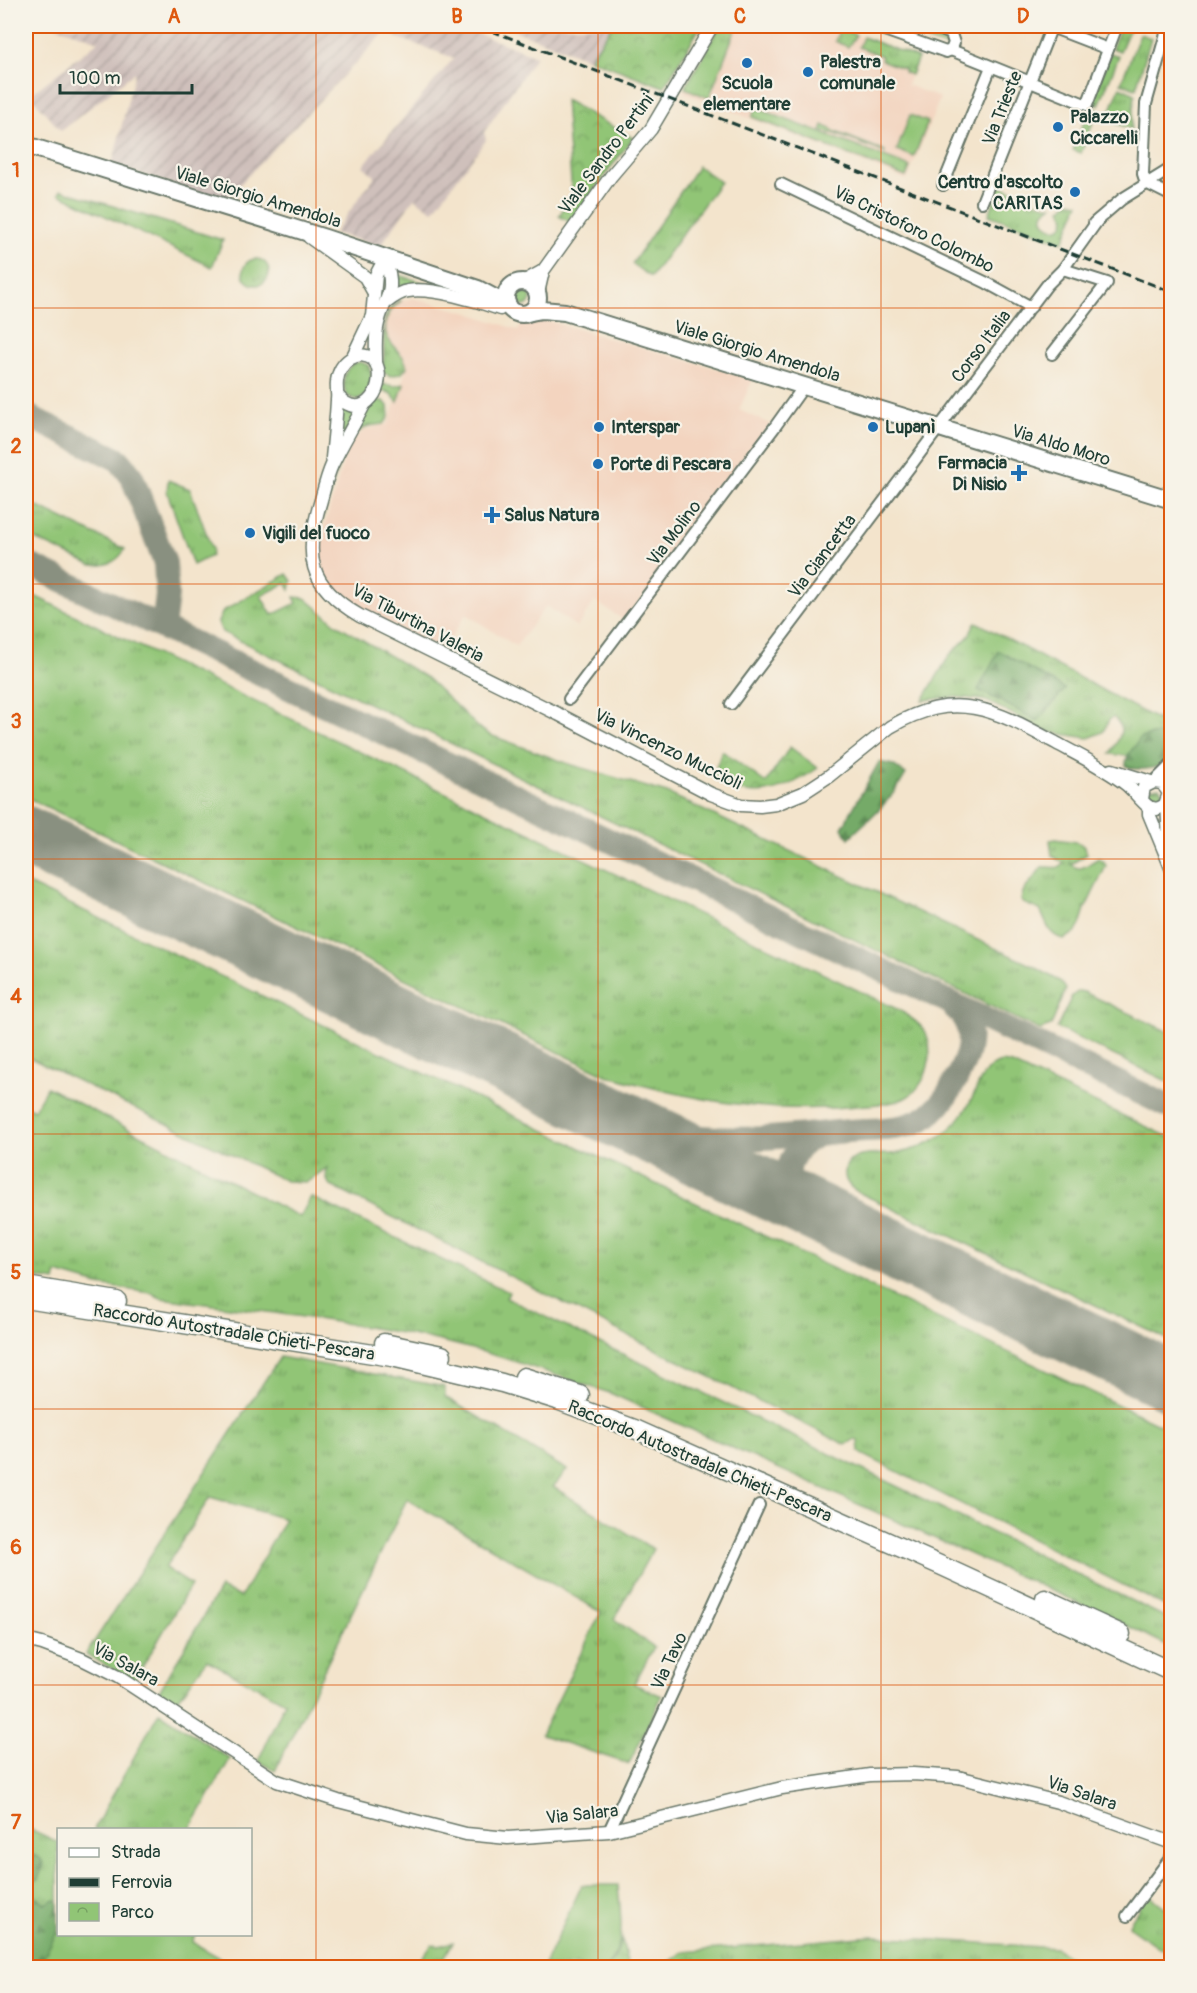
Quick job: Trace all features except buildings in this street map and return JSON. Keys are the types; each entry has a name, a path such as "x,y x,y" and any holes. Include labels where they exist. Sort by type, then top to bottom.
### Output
{"highway":[{"name":"Raccordo Autostradale Chieti-Pescara","path":"26,1286 383,1343 449,1357 555,1386 668,1430 1172,1658"},
{"name":"Raccordo Autostradale Chieti-Pescara","path":"26,1299 392,1357 470,1375 557,1400 666,1442 1172,1671"}],"main road":[{"name":"Viale Giorgio Amendola","path":"26,145 298,229 478,289 510,308"},
{"name":"Viale Giorgio Amendola","path":"478,289 516,285"},
{"path":"516,285 532,285 538,294 537,305 531,312 521,314 510,308 506,297 516,285"},
{"name":"Viale Giorgio Amendola","path":"538,294 565,312"},
{"name":"Viale Giorgio Amendola","path":"531,312 542,310 565,312 938,428"},
{"name":"Via Aldo Moro","path":"938,428 1172,500"}],"street":[{"name":"Viale Sandro Pertini","path":"538,294 543,271 611,176 651,129 712,26"},
{"path":"873,26 946,52 951,50 1087,105 1117,26"},
{"path":"932,26 953,36 954,43 951,50"},
{"path":"1052,26 1108,49"},
{"name":"Via Trieste","path":"982,202 1052,26"},
{"path":"1168,26 1151,81 1144,114 1143,174 1146,183 1172,196"},
{"path":"943,185 991,67"},
{"name":"Corso Italia","path":"1050,283 1055,269 1086,227 1098,220 1122,199 1172,168"},
{"name":"Via Cristoforo Colombo","path":"781,184 996,287 1031,307"},
{"name":"Corso Italia","path":"938,428 1063,269 1098,220"},
{"path":"298,229 365,277 374,295"},
{"path":"385,258 390,272 391,286 377,329 376,362 379,376 374,395 364,405 346,404 338,396 339,373 344,364 353,356 372,316 376,275 385,258"},
{"path":"1052,354 1107,283 1063,269"},
{"name":"Viale Sandro Pertini","path":"516,285 543,271"},
{"path":"387,302 405,291 424,291 471,298 504,310 510,308"},
{"path":"353,356 368,356 376,362"},
{"name":"Via Molino","path":"569,699 804,386"},
{"name":"Via Tiburtina Valeria","path":"331,468 338,396"},
{"name":"Via Tiburtina Valeria","path":"364,405 331,468 314,522 310,544 320,579 335,599 360,616 546,708"},
{"name":"Via Ciancetta","path":"730,704 938,428"},
{"name":"Via Vincenzo Muccioli","path":"546,708 711,794 729,802 753,806 776,804 803,794 890,727 922,711 948,706 979,708 1001,715 1097,765 1146,803"},
{"path":"1171,867 1149,814 1143,791 1172,764"},
{"name":"Via Vincenzo Muccioli","path":"1097,765 1152,782"},
{"path":"1152,782 1162,783 1169,793 1171,867"},
{"path":"1146,803 1161,808 1169,793"},
{"name":"Via Tavo","path":"609,1831 759,1505"},
{"name":"Via Salara","path":"26,1640 82,1659 117,1677 267,1775 303,1791 452,1832 483,1837 547,1837 609,1831 751,1794 804,1784 870,1775 913,1774 958,1777 1058,1802 1172,1843"},
{"path":"1127,1916 1172,1856"}],"shaded area":[{"path":"55,26 458,26 536,56 484,132 486,140 433,211 414,198 380,246 334,233 375,176 363,166 454,58 384,33 224,201 112,165 135,72 61,131 30,95 99,41"},
{"path":"502,26 612,26 590,59"},
{"path":"720,26 832,26 918,58 907,85 940,98 907,180 683,92"},
{"path":"413,298 469,313 518,330 525,321 532,318 556,323 753,379 739,410 770,424 625,621 595,601 577,627 546,606 516,646 466,614 442,652 349,605 324,573 318,549 348,444 365,430 388,424 407,367 399,350 389,342 385,329 387,319 401,301"}],"green space":[{"path":"612,26 701,26 664,87 590,59"},
{"path":"720,26 737,26 709,98 685,88"},
{"path":"886,26 920,26 947,36 949,40 946,47"},
{"path":"1121,26 1131,26 1120,51 1112,48"},
{"path":"840,28 856,35 848,47 835,41"},
{"path":"1140,34 1151,38 1136,88 1121,83"},
{"path":"863,37 918,58 911,75 904,72 904,69 881,60 882,56 859,47"},
{"path":"1110,53 1119,56 1099,105 1091,102"},
{"path":"1120,87 1135,94 1131,129 1107,120"},
{"path":"565,100 633,138 570,222 559,216 572,195"},
{"path":"1090,106 1098,110 1081,153 1073,150"},
{"path":"756,108 910,167 906,177 752,117"},
{"path":"910,115 928,122 914,157 897,150"},
{"path":"823,125 885,151 885,153 836,134 821,131"},
{"path":"698,166 720,182 651,277 632,264"},
{"path":"999,186 1038,203 1052,206 1043,215 1043,220 1050,227 1060,227 1064,223 1065,219 1061,209 1069,201 1079,203 1063,242 989,215"},
{"path":"61,190 223,240 212,267 59,194"},
{"path":"256,259 266,262 269,272 266,282 256,285 246,282 243,272 246,262"},
{"path":"393,273 452,292 414,285 395,285"},
{"path":"520,290 526,290 531,298 529,304 520,306 515,301 515,295"},
{"path":"400,300 392,309 385,326 387,338 404,359 407,367 402,373 391,376 383,371 384,324 393,305"},
{"path":"360,362 368,365 371,378 367,392 358,399 346,394 344,379 350,366"},
{"path":"381,384 395,386 404,384 398,402 390,393 378,389"},
{"path":"374,400 384,401 388,406 389,417 384,424 368,426 352,436 339,464 346,441"},
{"path":"341,406 357,411 339,446"},
{"path":"168,480 190,489 212,549 211,556 193,565 167,492"},
{"path":"26,501 125,549 111,563 91,565 26,535"},
{"path":"287,574 292,581 290,590 286,583 261,596 272,615 297,603 294,597 305,598 336,624 427,678 479,728 490,735 569,764 667,793 1035,967 1061,982 1066,989 1051,1026 1040,1030 222,632 218,622 223,611"},
{"path":"26,592 899,1010 919,1024 927,1035 930,1050 923,1081 907,1097 890,1103 793,1108 762,1107 699,1098 606,1075 26,797"},
{"path":"976,622 1171,727 1171,739 1167,736 1140,738 1135,748 1127,756 1110,754 1121,731 1118,722 1113,717 1103,732 1089,738 1048,732 987,701 957,697 923,700 949,656 968,637"},
{"path":"999,651 1065,689 1038,721 978,690"},
{"path":"1156,734 1171,739 1172,751 1169,759 1152,768 1138,769 1126,766 1129,755 1140,738"},
{"path":"790,747 818,768 779,789 753,793 740,791 713,777 722,751 766,783"},
{"path":"879,762 893,765 906,774 873,816 849,838 842,828"},
{"path":"1159,787 1163,792 1161,801 1155,803 1147,797 1149,789"},
{"path":"1050,840 1080,843 1086,849 1087,854 1071,864 1075,867 1085,867 1099,858 1106,866 1085,909 1080,925 1075,933 1064,939 1051,932 1040,910 1021,900 1023,892 1042,867 1057,868 1064,863 1052,856"},
{"path":"26,883 1171,1430 1171,1609 862,1454 859,1451 858,1441 855,1439 846,1445 329,1185 326,1176 328,1167 307,1182 286,1181 26,1056"},
{"path":"1079,991 1171,1033 1171,1083 1057,1028 1072,996"},
{"path":"1002,1062 1012,1064 1171,1138 1171,1341 862,1194 848,1184 845,1178 846,1166 851,1160 866,1155 908,1151 945,1133 966,1109 981,1078 989,1068"},
{"path":"47,1087 300,1217 311,1197 509,1292 506,1298 1171,1620 1171,1647 1101,1613 610,1393 542,1370 427,1338 361,1326 161,1298 151,1293 98,1285 57,1273 55,1281 26,1276 26,1106 34,1110"},
{"path":"280,1357 445,1387 445,1397 567,1470 553,1487 653,1549 614,1619 654,1647 634,1684 662,1696 629,1764 541,1735 601,1612 407,1499 275,1771 258,1761 285,1702 207,1660 174,1705 157,1695 220,1588 241,1597 285,1519 210,1497 165,1568 191,1585 134,1681 86,1654"},
{"path":"159,1712 230,1759 191,1828 95,1828"},
{"path":"32,1830 57,1842 57,1912 26,1893 26,1843"},
{"path":"26,1854 39,1857 44,1864 38,1879 26,1883"},
{"path":"582,1885 618,1885 621,1928 620,1939 613,1958 606,1967 544,1965"},
{"path":"31,1894 46,1904 52,1900 57,1901 57,1933 38,1967 26,1967 26,1904"},
{"path":"1148,1894 1171,1912 1171,1936 1161,1949 1131,1928 1129,1924"},
{"path":"57,1933 57,1936 195,1936 192,1942 236,1967 38,1967"},
{"path":"873,1936 1056,1948 1085,1967 663,1967 683,1952"},
{"path":"622,1939 628,1967 606,1968 614,1960"},
{"path":"453,1942 439,1967 412,1967 432,1944 439,1946"}],"taxiway":[{"path":"26,415 119,460 132,477 165,563 167,595 163,628"},
{"path":"26,563 1172,1108"},
{"path":"600,1110 663,1130 720,1138 794,1136 886,1129 913,1124 935,1110 946,1097 966,1058 969,1042 968,1027 952,1005"},
{"path":"808,1209 792,1189 789,1168 799,1149 820,1134"}],"runway":[{"path":"26,836 1172,1382"}],"railway":[{"path":"479,26 1172,292"}],"place":[{"name":"Scuola elementare","path":"747,63"},
{"name":"Palestra comunale","path":"808,72"},
{"name":"Palazzo Ciccarelli","path":"1058,127"},
{"name":"Centro d'ascolto CARITAS","path":"1075,192"},
{"name":"Interspar","path":"599,427"},
{"name":"Lupanì","path":"873,427"},
{"name":"Porte di Pescara","path":"598,464"},
{"name":"Farmacia Di Nisio","path":"1019,473"},
{"name":"Salus Natura","path":"492,515"},
{"name":"Vigili del fuoco","path":"250,533"}]}
